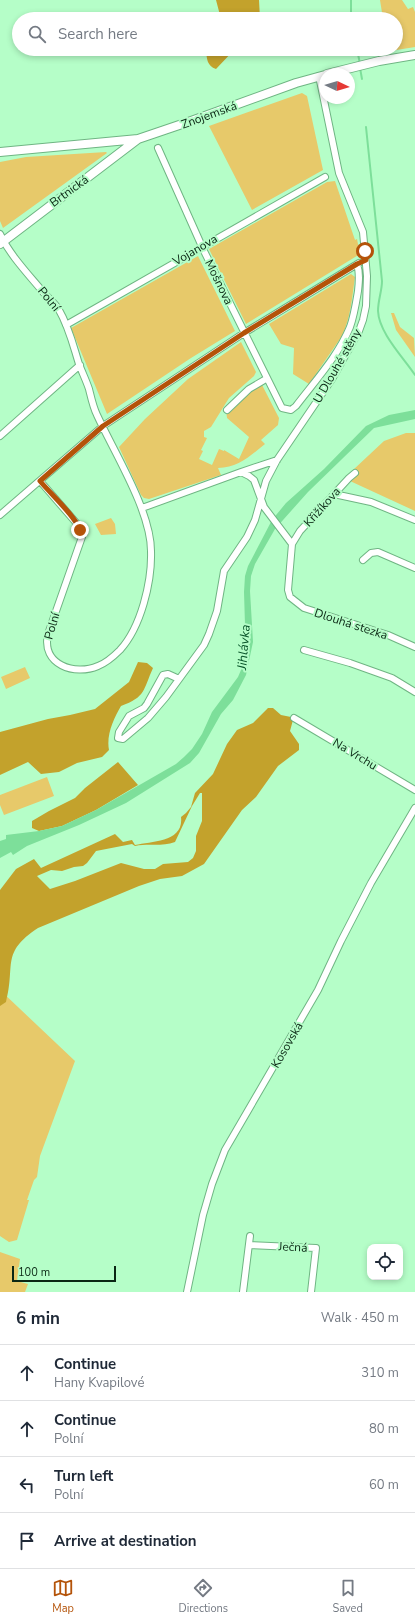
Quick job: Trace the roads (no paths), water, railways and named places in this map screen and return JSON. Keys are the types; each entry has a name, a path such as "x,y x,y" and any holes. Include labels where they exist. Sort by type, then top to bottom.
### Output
{"main road":[{"name":"Znojemská","path":"350,68 415,55"},
{"name":"Znojemská","path":"0,152 138,139 319,76"},
{"name":"Brtnická","path":"1,240 138,139"},
{"name":"Znojemská","path":"90,144 110,148 118,154"}],"street":[{"name":"U Dlouhé stěny","path":"179,680 168,674 163,675 144,708 129,716 119,732 118,738 123,739 148,718 179,680 208,637 217,611 224,571 247,537 255,520 260,497 266,481 277,460 332,379 359,331 363,320 367,291 366,260 362,232 339,173 329,104"},
{"name":"Mošnova","path":"158,148 202,246 266,379 282,408 288,410"},
{"name":"Vojanova","path":"66,325 325,177"},
{"name":"Polní","path":"1,240 58,309 66,325 97,414 142,508 149,531 152,551 149,577 143,603 132,634 119,651 105,663 86,669 72,669 61,665 53,660 49,655 46,640 82,537 79,526 40,481"},
{"path":"0,515 103,426 244,333 366,260"},
{"name":"U Dlouhé stěny","path":"288,410 291,410 296,406 330,361 351,326 359,280 359,270 357,264"},
{"path":"0,436 80,365"},
{"path":"227,410 249,389 266,379"},
{"path":"142,508 277,460"},
{"path":"241,472 254,480 264,507 292,544"},
{"name":"Křižíkova","path":"290,597 288,590 292,544 300,531 355,472"},
{"path":"334,494 372,502 415,520"},
{"path":"362,560 371,553 378,552 415,568"},
{"name":"Dlouhá stezka","path":"290,597 304,608 388,635 415,647"},
{"path":"304,650 350,663 392,678 415,692"},
{"name":"Na Vrchu","path":"294,718 415,790"},
{"name":"Kosovská","path":"187,1292 202,1215 225,1150 318,990 368,889 415,808"},
{"path":"243,1292 250,1236"},
{"name":"Ječná","path":"249,1245 316,1248 310,1292"}],"waterway":[{"path":"351,0 351,12"},
{"path":"358,56 360,64"},
{"path":"360,68 362,79"},
{"path":"366,127 382,281 378,307 379,319 392,344 415,375"}],"water label":[{"name":"Jihlávka","path":"244,647"}]}
